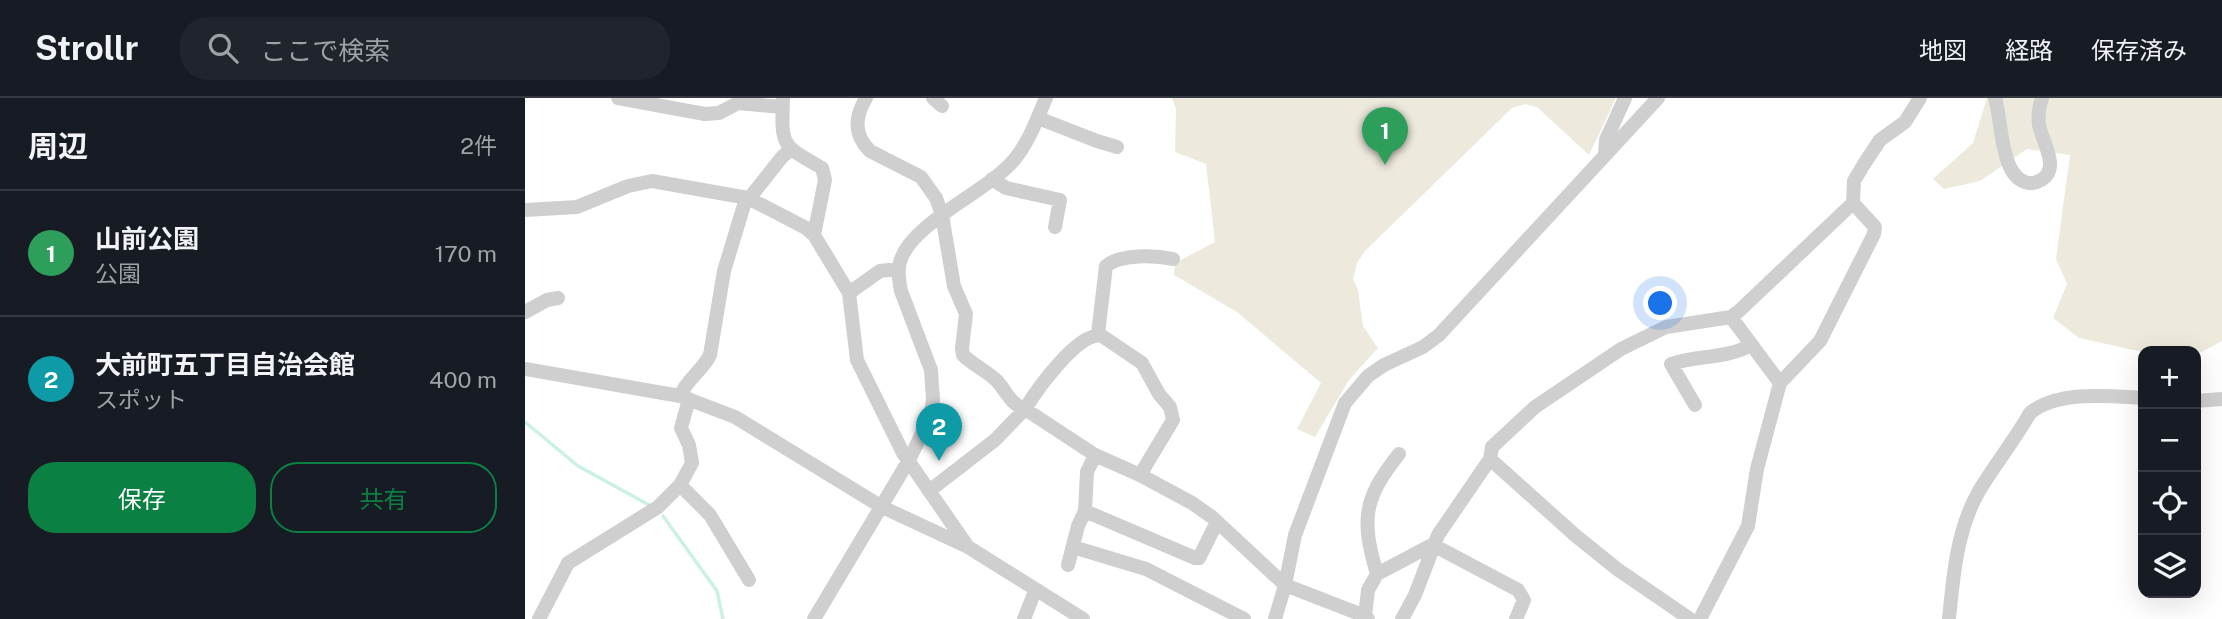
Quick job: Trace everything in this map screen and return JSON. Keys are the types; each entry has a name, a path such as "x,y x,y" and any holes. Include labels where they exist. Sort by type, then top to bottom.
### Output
{"street":[{"path":"618,98 705,114 719,113 738,103 783,103 785,142 790,149 822,168 824,173 825,180 814,235"},
{"path":"866,98 856,120 863,145 921,177 936,198 942,215 954,286 966,314 962,353 995,379 1005,395 1019,407 1095,455 1192,503 1217,522 1285,585 1366,617 1368,590 1377,574 1424,547 1435,546 1522,594 1524,600 1516,619"},
{"path":"814,619 909,460 931,415 931,370 901,291 901,258 907,248 942,215 1013,161 1038,118 1046,98"},
{"path":"1605,154 1606,140 1625,98"},
{"path":"1275,619 1298,525 1345,403 1368,376 1423,347 1439,335 1658,98"},
{"path":"1402,619 1415,595 1438,536 1490,458 1492,447 1535,407 1621,349 1667,327 1731,317 1739,312 1853,202 1854,181 1864,164 1880,140 1905,122 1920,98"},
{"path":"1995,98 2006,159 2011,172 2023,182 2031,183 2040,181 2050,169 2039,124 2039,105 2042,98"},
{"path":"1038,118 1117,147"},
{"path":"540,619 568,563 658,507 680,485 692,463 689,445 681,428 685,397 683,390 706,364 710,355 724,271 744,205 790,149"},
{"path":"992,179 1006,188 1060,200 1055,227"},
{"path":"525,210 577,207 628,186 652,181 748,198 789,218 814,235 849,293 856,360 899,446 968,547"},
{"path":"1700,619 1748,526 1757,468 1780,383 1820,341 1874,234 1875,227 1853,202"},
{"path":"1098,334 1106,266 1112,261 1154,255 1173,259"},
{"path":"849,293 880,271 899,269"},
{"path":"525,312 547,300 558,298"},
{"path":"1731,317 1780,383"},
{"path":"929,491 995,440 1025,409 1068,354 1088,337 1098,334"},
{"path":"1098,334 1142,363 1172,414 1170,425 1140,475"},
{"path":"1695,405 1671,364 1699,356 1734,353 1751,345"},
{"path":"525,369 685,397 735,417 882,507 968,547 1083,619"},
{"path":"1949,619 1959,549 1969,513 1978,492 2031,413 2044,405 2072,398 2094,395 2138,398"},
{"path":"2201,401 2222,399"},
{"path":"1377,574 1370,544 1368,503 1399,454"},
{"path":"1068,565 1085,511 1087,472 1095,455"},
{"path":"1490,458 1576,536 1617,569 1691,619"},
{"path":"680,485 710,515 749,580"},
{"path":"1085,511 1195,558 1199,558 1217,522"},
{"path":"1073,547 1146,569 1244,619"},
{"path":"1024,619 1035,591"}],"shaded area":[{"path":"1172,98 1616,98 1589,155 1537,107 1525,104 1512,108 1365,251 1357,263 1353,279 1358,290 1363,326 1378,348 1349,380 1315,437 1297,429 1321,383 1237,312 1174,275 1175,263 1215,242 1206,164 1175,152 1176,109"},
{"path":"1987,98 2222,98 2222,341 2201,352 2201,346 2138,346 2138,351 2079,338 2053,318 2067,284 2056,259 2070,155 2027,149 1980,181 1944,189 1933,179 1973,143"}],"waterway":[{"path":"525,422 578,466 651,506"},
{"path":"663,516 717,591 723,619"}],"place":[{"name":"山前公園","path":"1385,165"},
{"name":"大前町五丁目自治会館","path":"939,461"}]}
